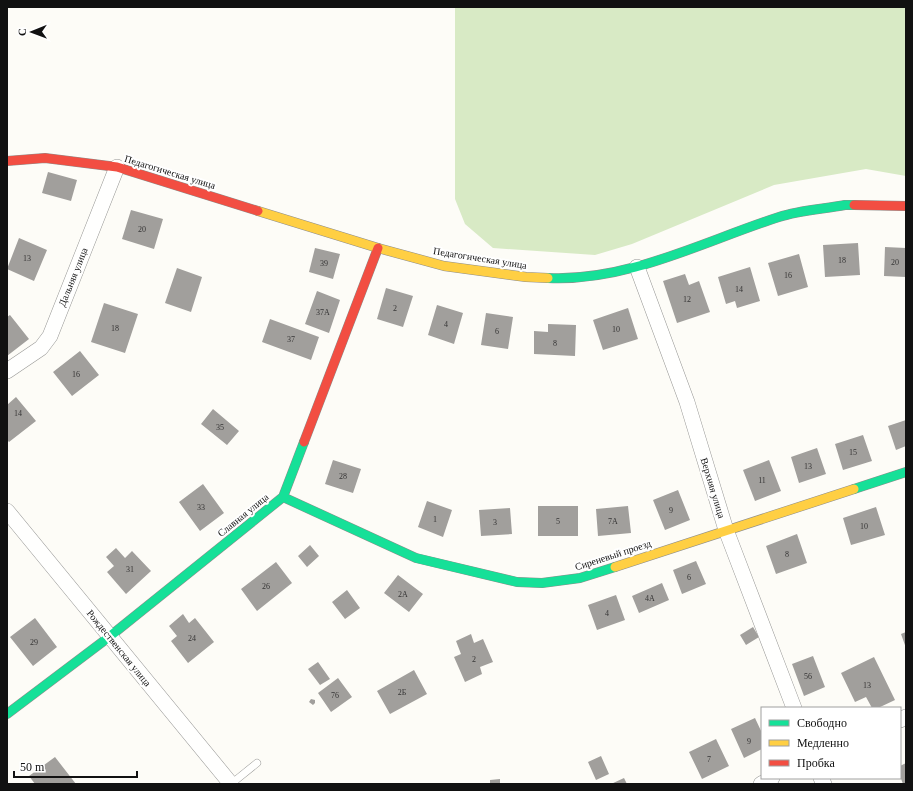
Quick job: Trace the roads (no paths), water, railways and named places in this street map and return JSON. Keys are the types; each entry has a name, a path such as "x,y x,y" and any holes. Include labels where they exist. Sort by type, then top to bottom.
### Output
{"street":[{"name":"Педагогическая улица","path":"7,161 45,158 117,167 378,248 444,266 526,277 568,279 601,275 637,267 781,216 845,205 906,206"},
{"name":"Дальняя улица","path":"7,371 41,348 50,336 117,167"},
{"name":"Славная улица","path":"7,714 109,637 283,497 378,248"},
{"name":"Верхняя улица","path":"637,267 687,402 726,530 794,707"},
{"name":"Сиреневый проезд","path":"283,497 416,558 501,579 517,582 542,583 580,578 906,472"},
{"name":"Рождественская улица","path":"7,512 231,784"},
{"path":"761,784 770,779"}],"lane":[{"path":"231,784 257,763"}]}
